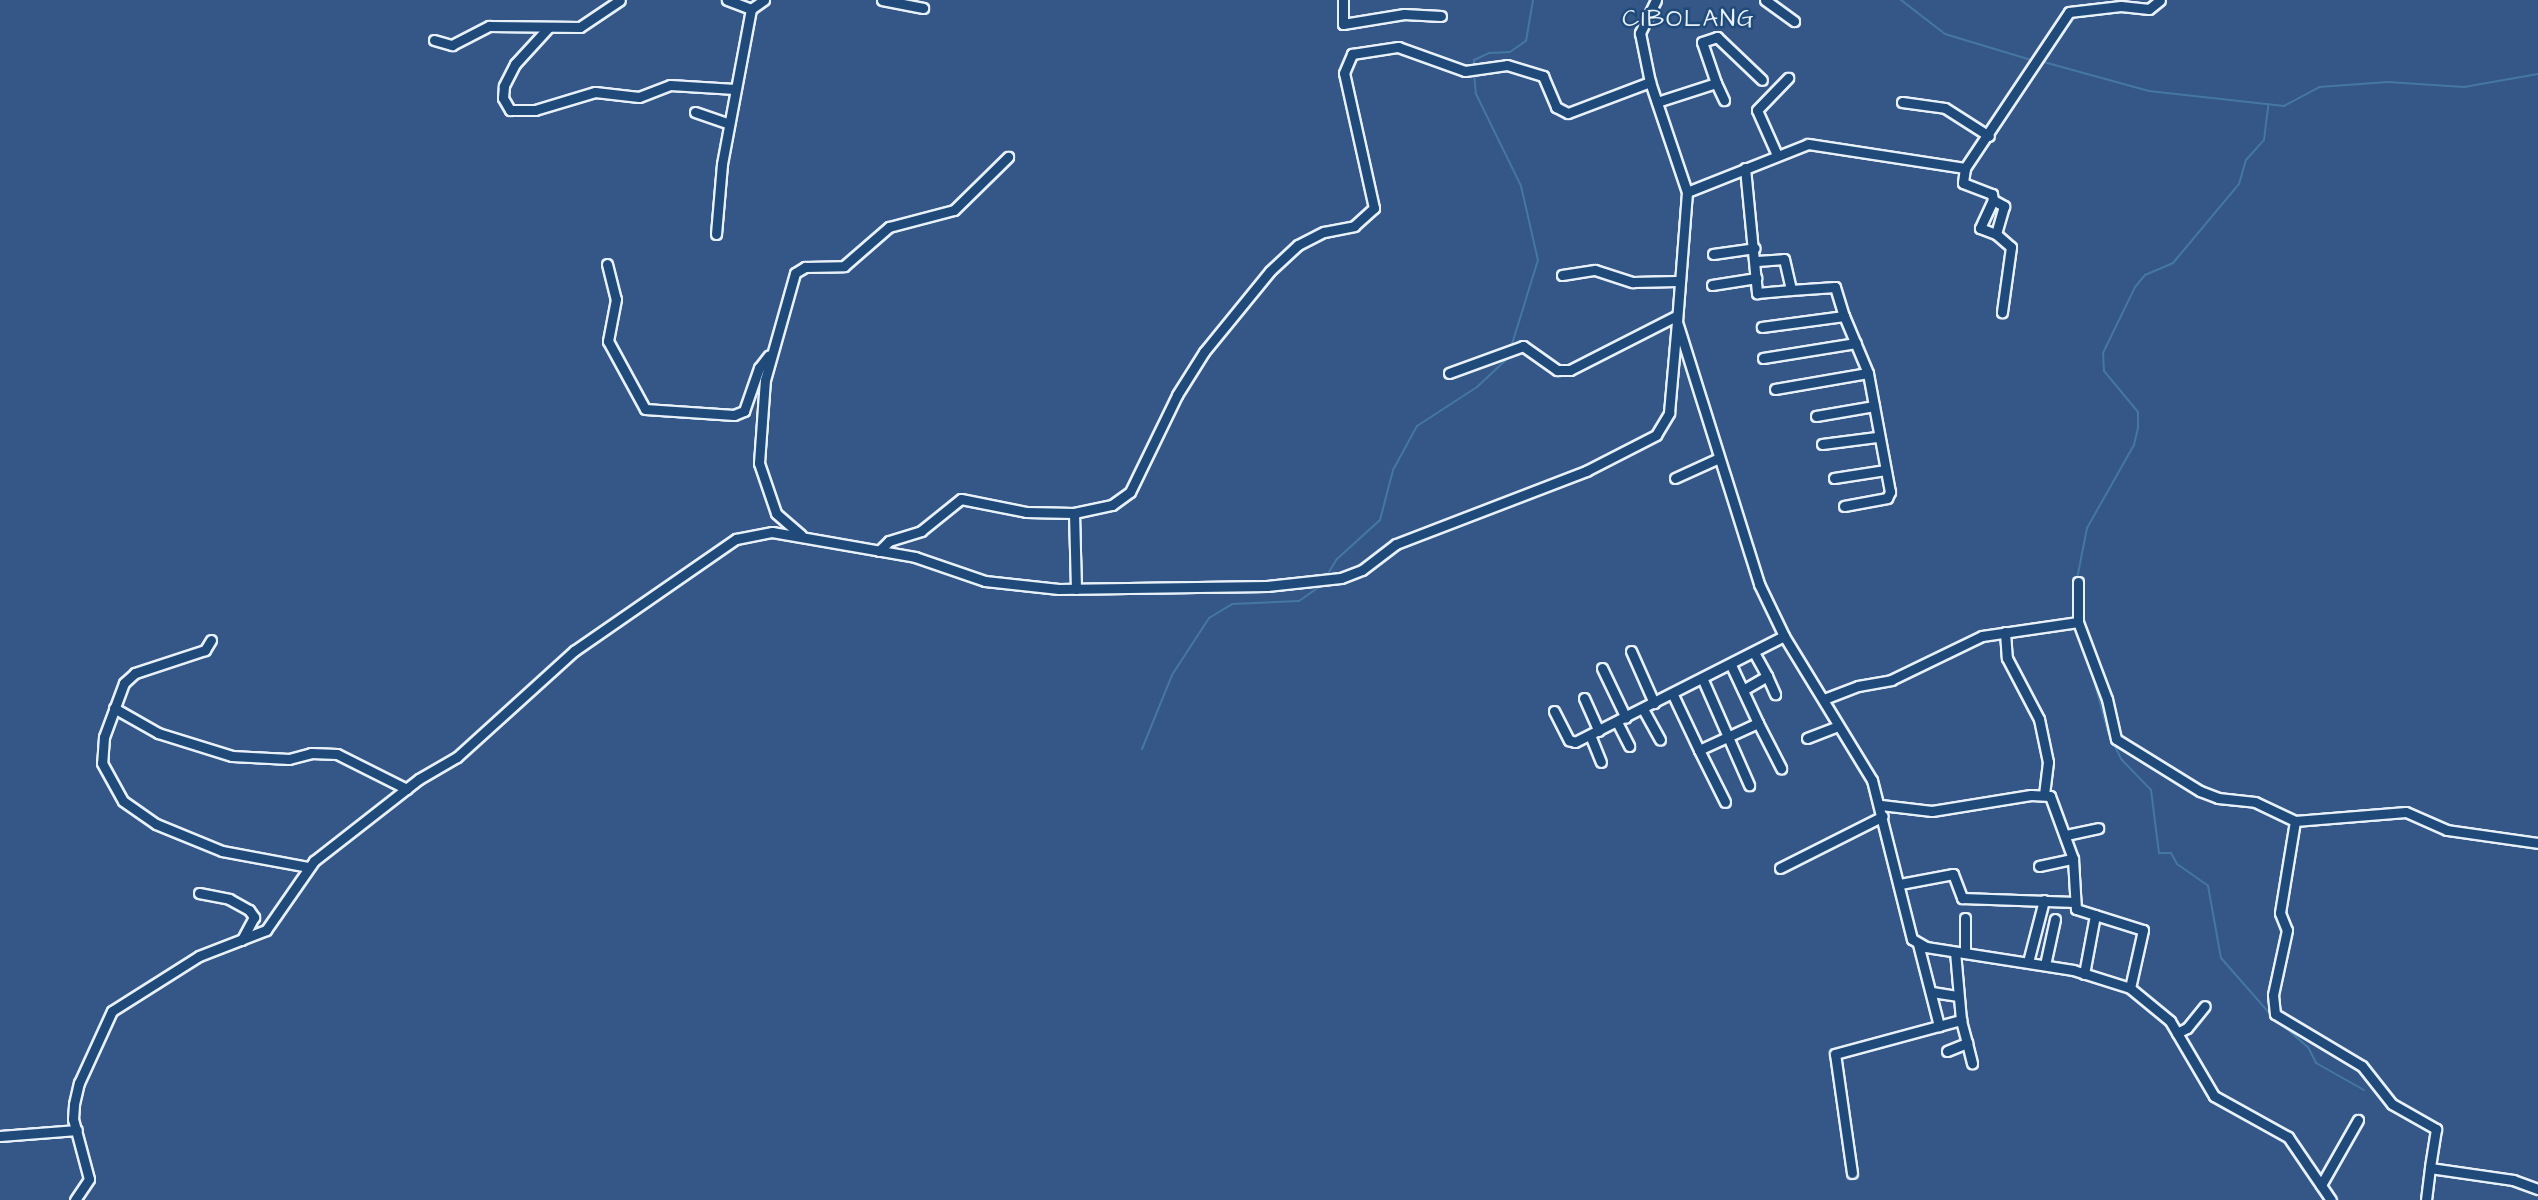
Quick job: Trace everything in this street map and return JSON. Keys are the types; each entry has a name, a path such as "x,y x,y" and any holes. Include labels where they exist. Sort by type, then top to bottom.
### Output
{"street":[{"path":"434,40 452,45 489,26 580,27 620,0"},
{"path":"727,0 751,9"},
{"path":"716,233 729,124 751,9 764,0"},
{"path":"882,0 923,8"},
{"path":"1343,0 1343,23 1404,14 1441,16"},
{"path":"75,1200 89,1179 73,1110 79,1083 108,1015 199,956 256,937 278,918 308,867 407,789 463,752 574,651 729,543 754,532 806,538 879,551 985,581 1076,589 1144,584 1267,586 1341,578 1408,539 1587,471 1640,445 1664,425 1675,371 1677,281 1687,192 1650,82 1640,33 1656,0"},
{"path":"1765,0 1794,21"},
{"path":"2002,312 2011,247 1996,234 1980,228 1993,200 1992,194 1963,183 1965,168 1989,136 2069,12 2121,6 2149,9 2160,0"},
{"path":"548,28 515,64 504,86 503,98 510,110 543,109 595,92 639,97 670,85 735,89"},
{"path":"1724,100 1700,38 1717,37 1724,41 1762,80"},
{"path":"879,551 889,541 921,531 961,499 1026,512 1074,513 1112,505 1130,492 1190,373 1270,271 1311,237 1354,226 1370,214 1374,200 1344,73 1352,54 1398,47 1465,71 1507,65 1543,76 1556,107 1568,113 1650,82"},
{"path":"1777,155 1757,110 1788,78"},
{"path":"1657,102 1716,83"},
{"path":"1902,102 1945,108 1989,136"},
{"path":"695,111 729,124"},
{"path":"1687,192 1777,155 1822,143 1861,156 1965,168"},
{"path":"806,538 776,513 759,463 761,410 770,354 799,269 844,267 889,227 954,211 1008,157"},
{"path":"1745,168 1757,261 1758,295 1835,287 1868,373 1877,437 1885,470 1887,498 1844,506"},
{"path":"1993,200 2004,206 1996,234"},
{"path":"1713,254 1755,248"},
{"path":"1757,261 1784,259 1791,290"},
{"path":"607,264 616,299 608,341 645,409 734,415 744,411 759,368 770,354"},
{"path":"1562,275 1595,270 1633,282 1677,281"},
{"path":"1712,285 1756,278"},
{"path":"1762,327 1844,316"},
{"path":"1449,373 1523,345 1558,370 1570,370 1677,319"},
{"path":"1677,319 1759,584 1784,636 1872,780 1881,806 1910,933 1918,944 1920,965 1931,992 1939,1026"},
{"path":"1763,358 1856,343"},
{"path":"1775,389 1868,373"},
{"path":"1816,415 1874,406"},
{"path":"1822,444 1877,437"},
{"path":"1675,478 1720,458"},
{"path":"1834,478 1885,470"},
{"path":"1074,513 1076,589"},
{"path":"2078,582 2078,622 2107,699 2113,732 2122,744 2200,791 2218,798 2255,802 2295,821 2406,812 2447,830 2538,843"},
{"path":"1824,699 1891,680 1973,639 2078,622"},
{"path":"2005,632 2007,658 2039,719 2048,762 2044,794 2057,809 2073,859 2076,909 2143,929 2130,988"},
{"path":"1554,711 1569,740 1594,733 1703,680 1784,636"},
{"path":"211,640 205,650 135,673 124,682 104,737 102,763 122,801 156,824 222,851 308,867"},
{"path":"1631,651 1654,703"},
{"path":"1754,653 1775,694"},
{"path":"1731,665 1781,768"},
{"path":"1602,668 1629,746"},
{"path":"1744,690 1767,676"},
{"path":"1703,680 1749,785"},
{"path":"1673,695 1725,802"},
{"path":"1584,698 1601,762"},
{"path":"114,708 158,733 232,756 289,759 330,753 407,789"},
{"path":"1643,709 1660,740"},
{"path":"1699,750 1758,723"},
{"path":"1807,738 1838,726"},
{"path":"1881,806 1951,810 2044,794"},
{"path":"1780,868 1883,817"},
{"path":"2295,821 2279,915 2287,926 2287,940 2272,1007 2300,1032 2372,1074 2372,1085 2403,1113 2436,1129 2426,1200"},
{"path":"2066,835 2098,828"},
{"path":"2039,866 2073,859"},
{"path":"1900,884 1953,874 1962,898 2075,902"},
{"path":"200,893 229,899 249,910 254,917 242,940"},
{"path":"2028,962 2043,900"},
{"path":"2084,974 2095,915"},
{"path":"1965,918 1957,996 1972,1063"},
{"path":"2045,965 2055,919"},
{"path":"1918,944 2045,965 2130,988 2156,1006 2176,1033 2214,1096 2288,1137 2332,1200"},
{"path":"1931,992 1957,996"},
{"path":"2176,1033 2188,1028 2205,1006"},
{"path":"1852,1173 1835,1054 1961,1020"},
{"path":"1947,1051 1968,1043"},
{"path":"2321,1185 2358,1120"},
{"path":"0,1136 77,1130"},
{"path":"2430,1168 2520,1181 2538,1189"}],"waterway":[{"path":"1474,67 1474,60 1489,53 1510,52 1526,41 1533,0"},
{"path":"1901,0 1945,34 2031,60"},
{"path":"2040,61 2149,91 2284,106 2319,87 2388,82 2464,87 2538,74"},
{"path":"1474,73 1476,94 1521,186 1538,260 1511,347"},
{"path":"2077,579 2087,528 2134,445 2138,428 2138,412 2104,371 2103,353 2135,287 2145,275 2173,263 2239,184 2246,160 2264,140 2268,105"},
{"path":"1326,577 1337,559 1380,520 1393,470 1417,426 1477,387 1510,356"},
{"path":"1142,749 1172,675 1209,618 1232,604 1299,601 1322,585"},
{"path":"2088,659 2108,732 2121,759 2151,790 2159,853 2171,853 2177,864 2208,886 2221,958 2272,1016"},
{"path":"2279,1022 2308,1047 2316,1063 2364,1090"}],"district":[{"name":"CIBOLANG","path":"1689,20"}]}
